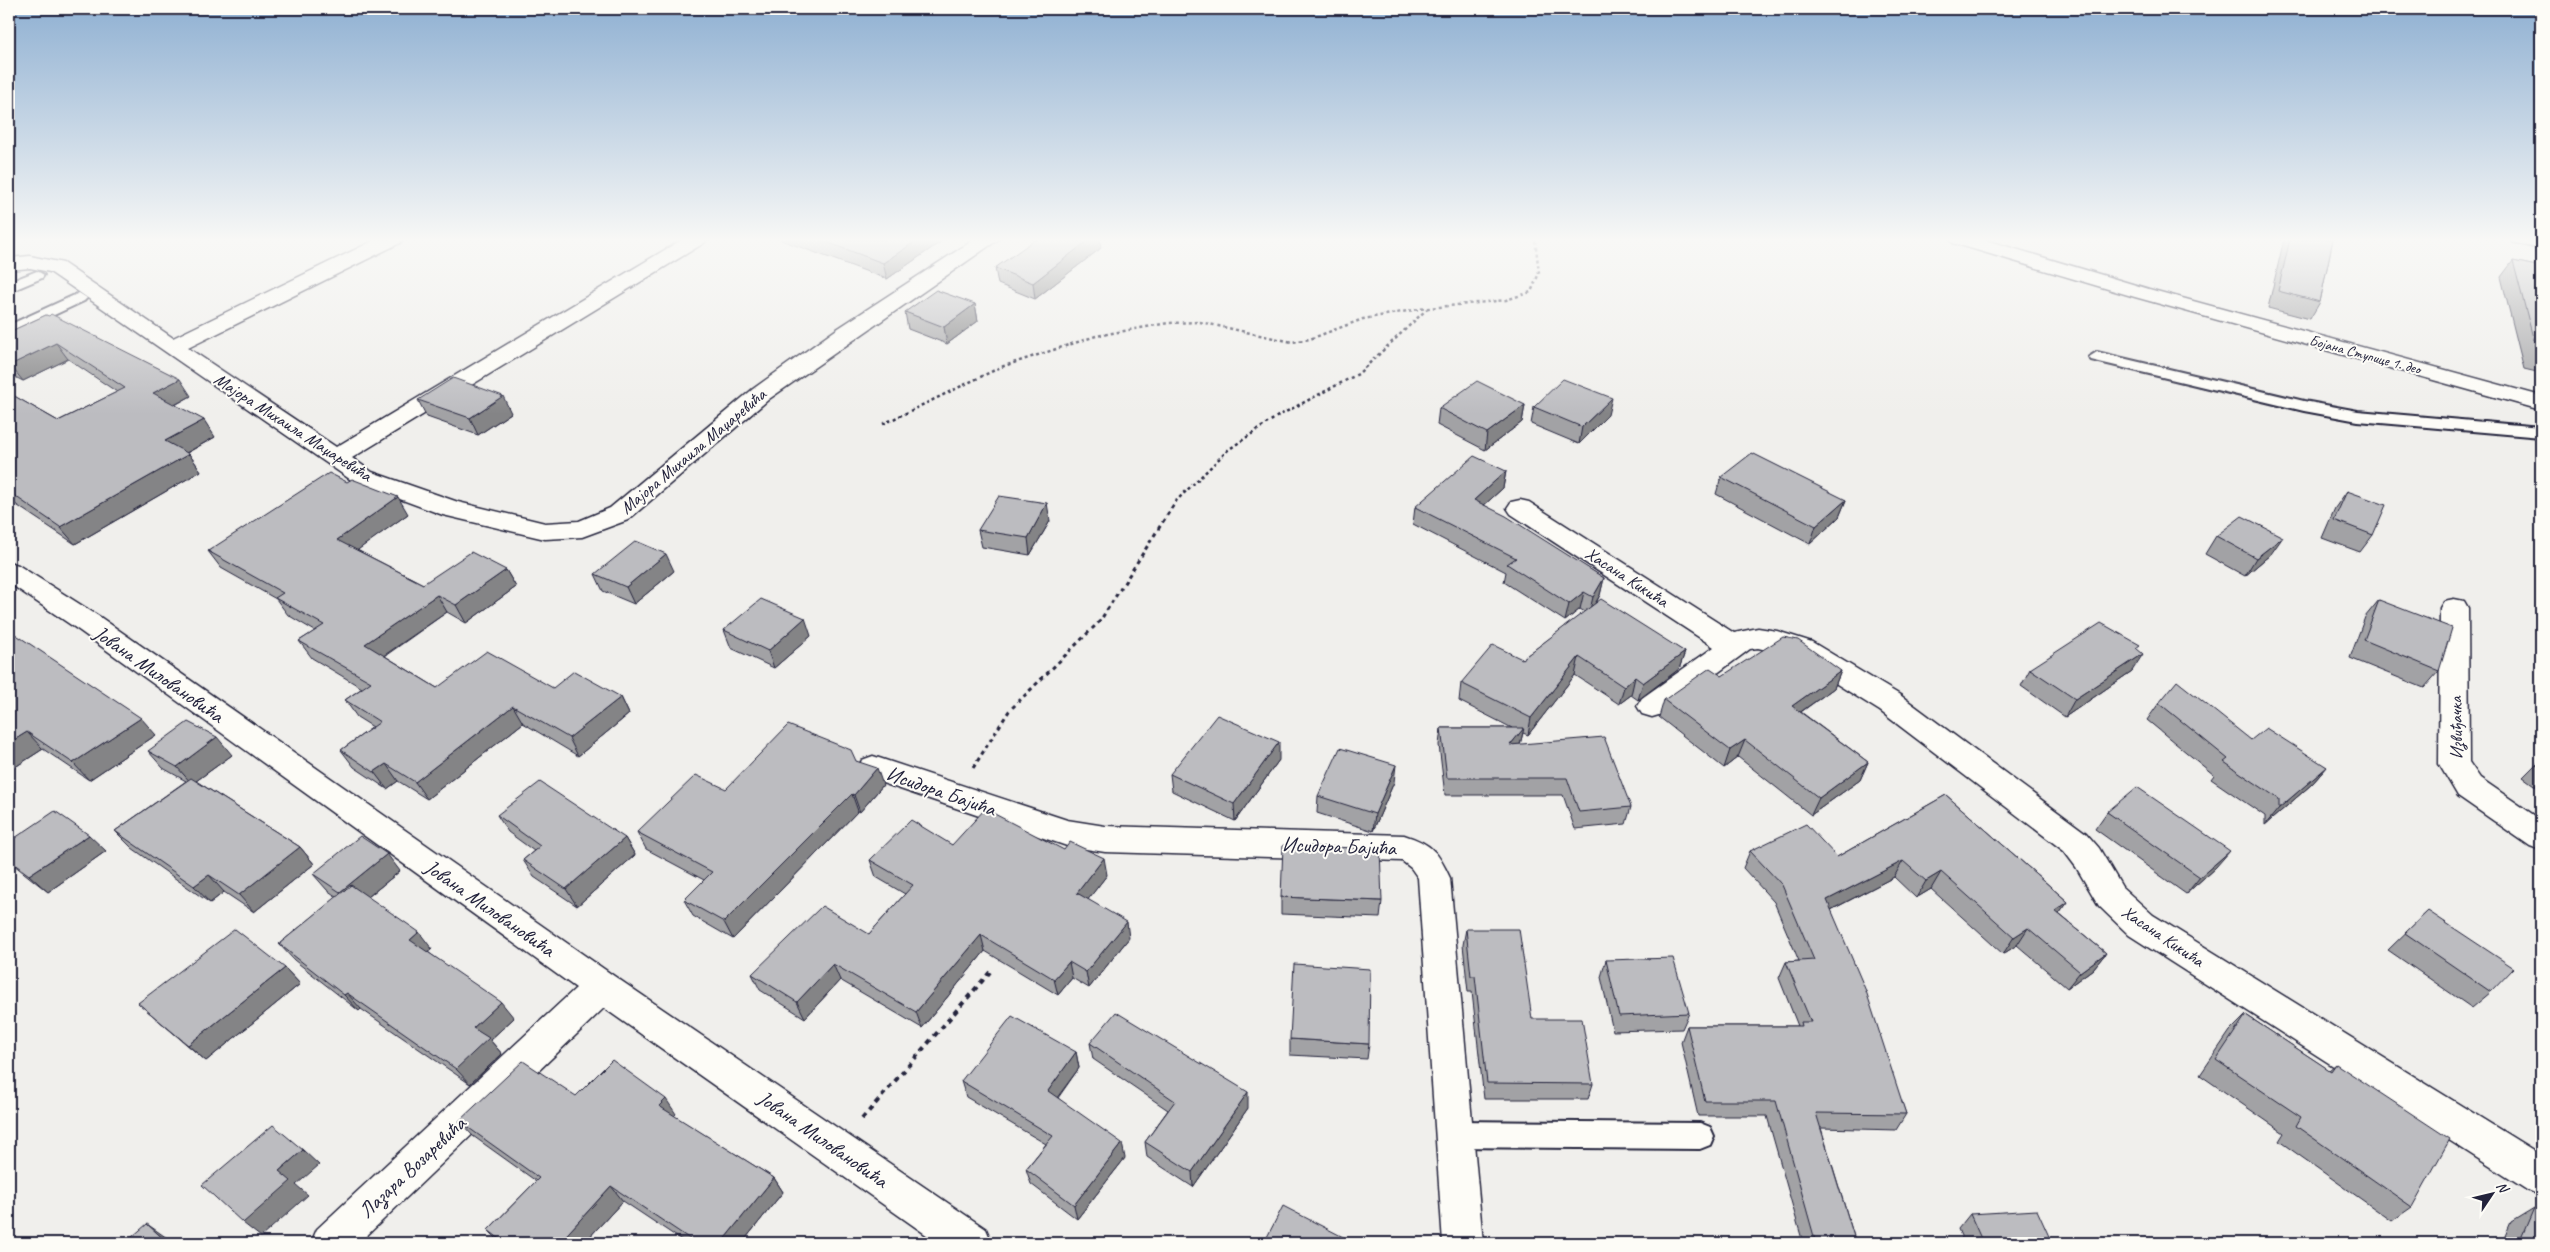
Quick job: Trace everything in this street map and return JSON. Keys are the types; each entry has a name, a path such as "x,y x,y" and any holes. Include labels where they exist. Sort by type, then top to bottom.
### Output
{"street":[{"name":"Мајора Михаила Маџаревића","path":"100,297 337,457 363,477 452,510 546,531 582,529 619,514 761,394 900,297"},
{"path":"172,347 273,297"},
{"path":"337,457 601,297"},
{"name":"Бојана Ступице 1. део","path":"2158,297 2541,403"},
{"name":"Хасана Кикића","path":"1520,508 1733,646"},
{"name":"Јована Миловановића","path":"9,571 90,624 602,987 972,1243"},
{"name":"Извиђачка","path":"2454,608 2454,764 2469,787 2541,837"},
{"name":"Хасана Кикића","path":"1652,706 1742,641 1758,638 1777,641 1802,649 1890,703 2075,842 2086,854 2102,885 2115,903 2140,925 2541,1177"},
{"name":"Исидора Бајића","path":"873,768 956,797 1067,832 1105,839 1404,848 1414,850 1423,857 1434,878 1463,1243"},
{"name":"Лазара Возаревића","path":"331,1243 602,987"}],"lane":[{"path":"9,331 79,298"},
{"path":"9,346 56,323 64,313 63,305"},
{"path":"2097,357 2304,406 2358,416 2541,432"},
{"path":"1454,1134 1700,1136"}],"path":[{"path":"882,424 1001,367 1096,336 1168,323 1200,322 1292,342 1310,338 1363,319 1514,297"},
{"path":"956,797 1009,711 1100,621 1177,499 1228,450 1278,416 1358,374 1427,309"},
{"path":"837,1148 990,972"}],"building":[{"path":"926,297 957,297 975,304 944,327 905,312"},
{"path":"2303,297 2321,297 2320,302"},
{"path":"2523,297 2541,297 2541,354 2537,353"},
{"path":"51,314 180,379 153,393 204,420 165,441 189,454 60,527 9,492 9,393 58,421 125,388 56,343 9,364 9,332"},
{"path":"453,378 503,396 470,418 418,400"},
{"path":"1563,379 1612,398 1582,427 1534,407"},
{"path":"1477,381 1525,405 1487,433 1439,408"},
{"path":"1752,453 1846,500 1816,526 1721,477"},
{"path":"1474,456 1506,471 1474,500 1506,516 1604,578 1593,597 1584,592 1569,604 1507,564 1516,558 1415,507"},
{"path":"329,473 347,482 352,479 398,497 337,540 423,584 471,552 506,570 456,605 437,595 365,644 437,688 487,651 553,688 574,671 621,697 569,738 513,706 415,782 386,764 374,772 341,750 380,722 345,700 371,682 299,641 324,625 275,598 283,593 208,551"},
{"path":"2347,491 2386,505 2373,535 2334,520"},
{"path":"999,496 1047,503 1028,538 978,530"},
{"path":"2242,516 2283,537 2256,558 2216,536"},
{"path":"636,541 666,554 626,587 595,574"},
{"path":"761,599 805,618 768,651 724,630"},
{"path":"1601,599 1685,652 1643,683 1635,677 1624,687 1579,657 1531,718 1461,683 1493,645 1522,659"},
{"path":"2379,600 2452,628 2439,671 2364,640"},
{"path":"2101,623 2140,645 2136,648 2143,654 2075,699 2030,669"},
{"path":"9,630 141,718 73,763 27,732 9,743"},
{"path":"1783,637 1798,640 1841,671 1792,706 1868,762 1819,798 1745,740 1730,750 1664,700 1710,668 1722,676"},
{"path":"2177,681 2251,740 2266,728 2327,767 2279,808 2279,799 2224,762 2228,759 2159,703"},
{"path":"1217,715 1279,742 1234,804 1170,774"},
{"path":"188,722 217,737 177,767 148,751"},
{"path":"788,725 851,750 856,761 877,768 854,795 852,794 724,922 684,900 712,872 637,832 696,775 726,789"},
{"path":"1441,728 1524,728 1510,745 1604,737 1631,807 1579,812 1567,778 1447,778"},
{"path":"1340,748 1396,765 1375,814 1318,796"},
{"path":"191,778 300,847 239,895 209,875 194,886 115,831"},
{"path":"540,782 625,838 566,889 523,860 540,846 497,815"},
{"path":"2137,787 2230,851 2200,877 2107,812"},
{"path":"1946,795 2068,902 2055,911 2106,953 2080,972 2028,928 2014,937 1941,872 1926,881 1903,861 1827,900 1866,991 1906,1114 1816,1113 1855,1240 1815,1240 1776,1101 1705,1101 1687,1026 1802,1026 1801,1022 1811,1022 1786,962 1814,960 1782,885 1750,851 1806,824 1837,857"},
{"path":"985,809 1064,850 1070,842 1104,858 1077,893 1127,922 1086,972 1069,962 1054,979 981,935 916,1012 833,964 797,1002 752,974 822,906 869,934 913,885 870,860 911,820 952,845"},
{"path":"55,811 89,835 29,875 9,860 9,842"},
{"path":"360,836 387,854 340,892 313,874"},
{"path":"1283,845 1380,849 1382,901 1281,897"},
{"path":"351,885 419,932 410,940 501,1002 473,1028 489,1038 456,1069 347,993 344,995 279,944"},
{"path":"2428,911 2514,968 2491,992 2405,933"},
{"path":"235,929 285,968 188,1045 138,1003"},
{"path":"1466,929 1519,929 1532,1019 1582,1019 1593,1084 1487,1083 1475,976 1471,976"},
{"path":"1673,958 1689,1013 1619,1016 1606,960"},
{"path":"1294,964 1370,969 1369,1044 1290,1039"},
{"path":"1116,1012 1248,1092 1192,1172 1145,1142 1175,1101 1090,1043"},
{"path":"2246,1015 2331,1071 2336,1064 2450,1139 2412,1207 2296,1126 2301,1117 2216,1060"},
{"path":"1012,1016 1076,1052 1048,1091 1122,1143 1074,1205 1026,1169 1053,1136 961,1081"},
{"path":"612,1060 666,1099 659,1106 774,1178 721,1243 696,1243 611,1186 559,1243 505,1243 488,1230 539,1178 459,1121 523,1061 576,1096"},
{"path":"273,1125 303,1150 279,1171 291,1181 243,1223 202,1185"},
{"path":"1283,1206 1345,1238 1342,1243 1264,1243"},
{"path":"2534,1208 2541,1213 2541,1243 2519,1243"},
{"path":"2037,1210 2052,1243 1983,1243 1970,1214"},
{"path":"147,1224 168,1243 125,1243"}]}
